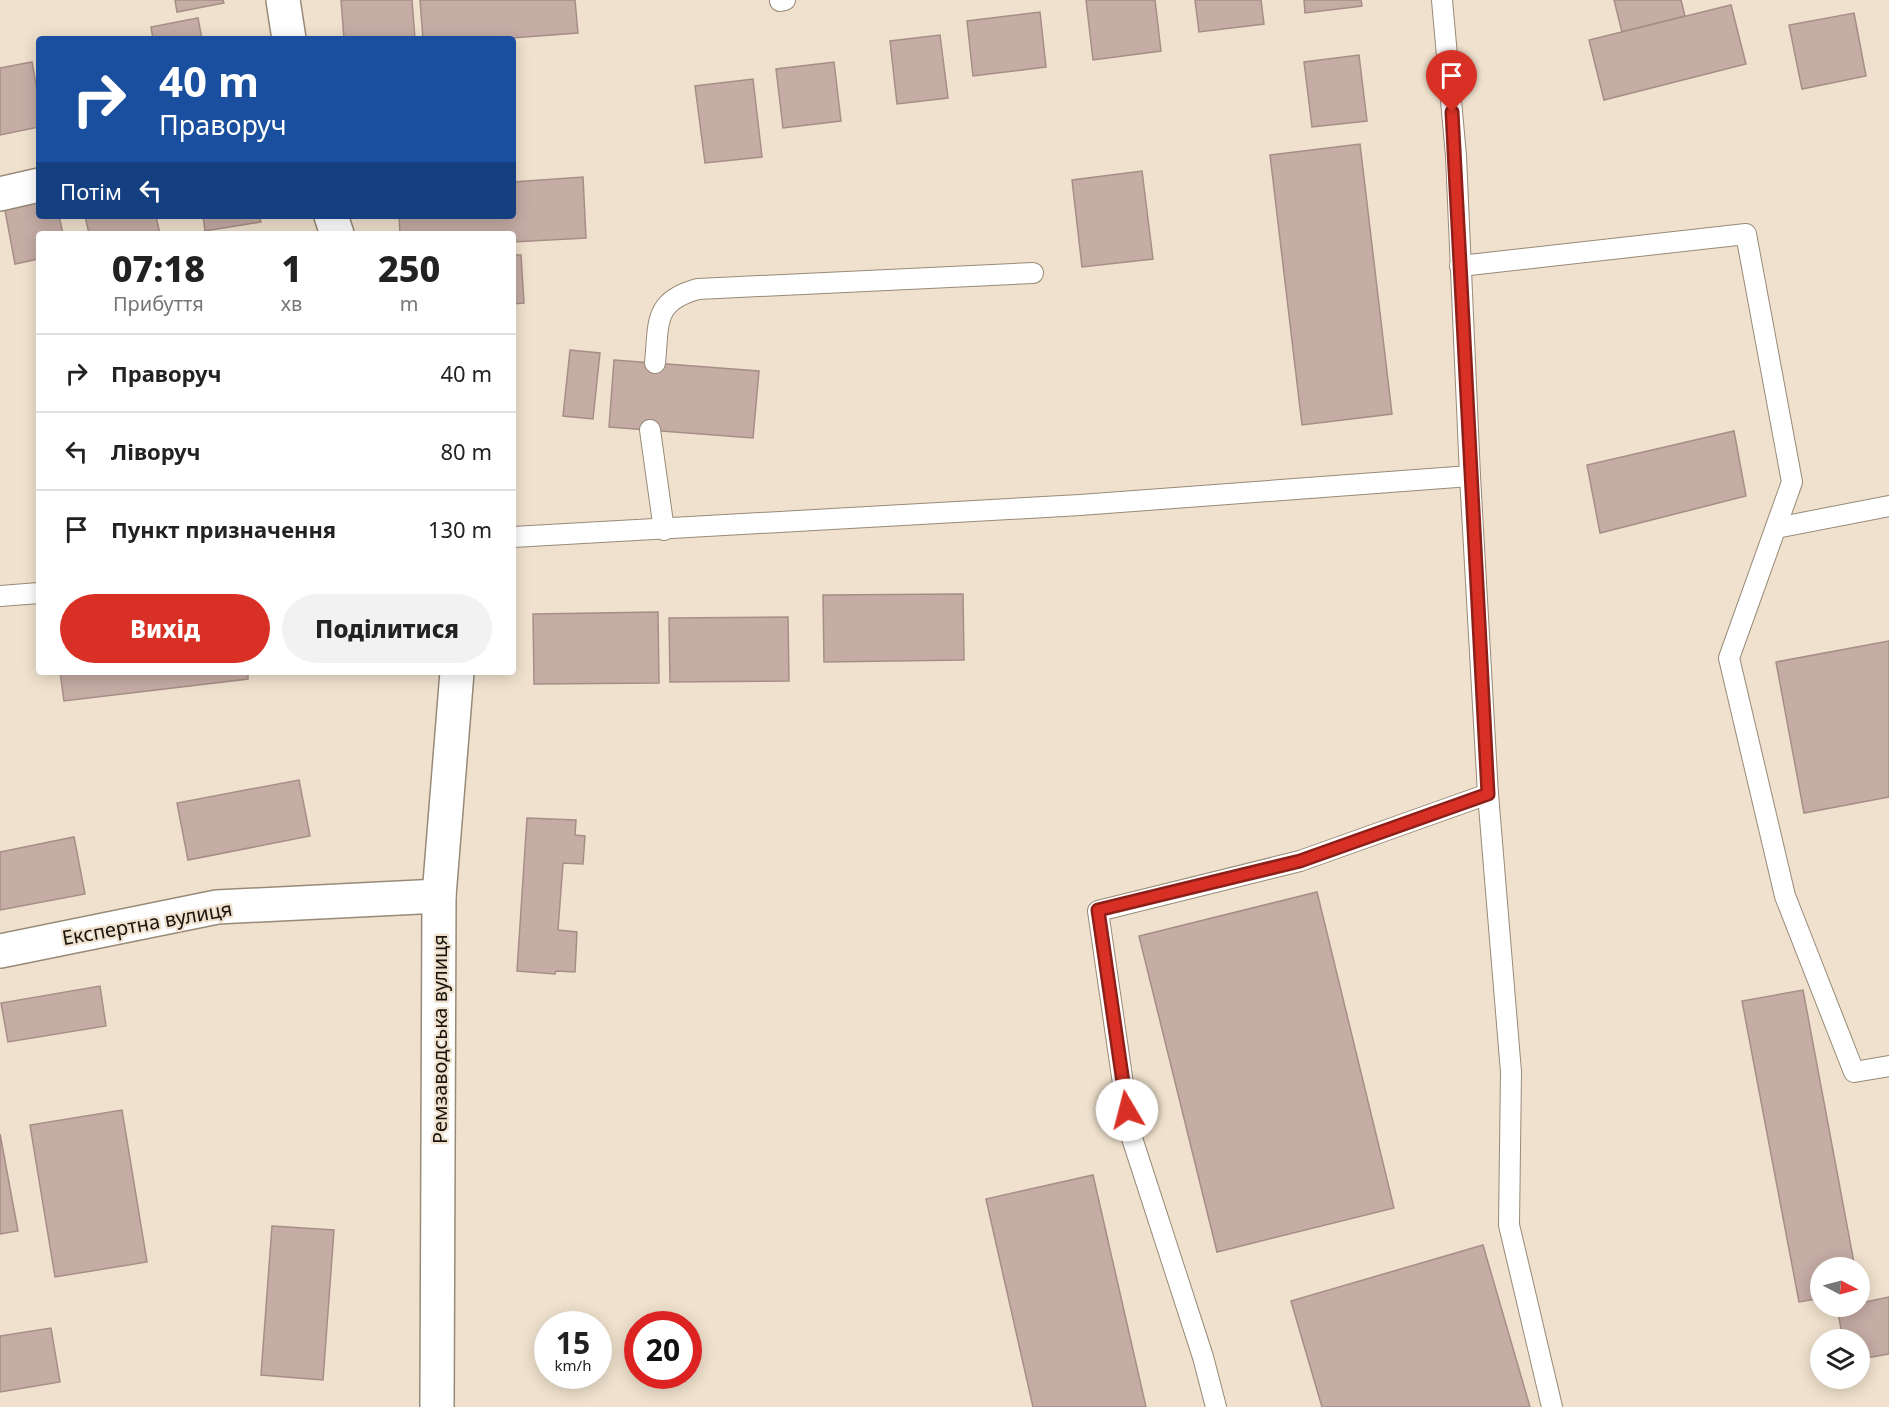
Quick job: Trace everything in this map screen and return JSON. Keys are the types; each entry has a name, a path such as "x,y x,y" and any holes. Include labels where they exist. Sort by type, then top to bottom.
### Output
{"street":[{"path":"283,0 289,36"},
{"path":"0,194 36,186"},
{"name":"Ремзаводська вулиця","path":"437,1407 440,896 458,675"},
{"name":"Експертна вулиця","path":"0,951 218,907 440,896"}],"lane":[{"path":"1442,0 1456,156 1470,476 1488,794 1511,1072 1509,1225 1552,1407"},
{"path":"1460,266 1746,234 1792,482 1730,658 1785,896 1854,1072 1889,1066"},
{"path":"655,363 660,319 667,304 678,294 698,289 1033,273"},
{"path":"650,430 664,530"},
{"path":"516,537 1080,505 1470,476"},
{"path":"1776,528 1889,506"},
{"path":"0,596 36,593"},
{"path":"1216,1407 1203,1357 1130,1132 1098,910 1300,861 1488,794"}],"building":[{"path":"175,0 223,0 224,3 177,12"},
{"path":"341,0 412,0 415,36 344,36"},
{"path":"420,0 575,0 578,33 516,38 423,36"},
{"path":"1086,0 1155,0 1161,51 1093,60"},
{"path":"1195,0 1261,0 1264,24 1199,32"},
{"path":"1304,0 1361,0 1362,6 1305,13"},
{"path":"1614,0 1681,0 1685,16 1622,32"},
{"path":"1731,5 1746,64 1604,100 1589,40"},
{"path":"1040,12 1046,67 973,76 967,21"},
{"path":"1854,13 1866,76 1802,89 1789,25"},
{"path":"198,18 201,36 152,36 151,27"},
{"path":"940,35 948,98 897,104 890,41"},
{"path":"1359,55 1367,121 1312,127 1304,62"},
{"path":"32,62 36,84 36,128 0,135 0,68"},
{"path":"834,62 841,121 783,128 776,69"},
{"path":"753,79 762,157 705,163 695,86"},
{"path":"1360,144 1392,414 1302,425 1270,155"},
{"path":"1142,171 1153,259 1082,267 1072,180"},
{"path":"583,177 586,238 516,242 516,231 400,231 399,219 516,219 516,182"},
{"path":"36,199 36,219 60,219 62,231 36,231 36,260 15,264 4,205"},
{"path":"86,219 157,219 159,231 88,231"},
{"path":"203,219 260,219 261,222 205,231"},
{"path":"516,255 521,255 524,303 516,304"},
{"path":"570,350 600,353 593,419 563,416"},
{"path":"614,360 759,371 753,438 609,427"},
{"path":"1734,431 1746,496 1600,533 1587,465"},
{"path":"963,594 964,660 824,662 823,595"},
{"path":"658,612 659,683 534,684 533,614"},
{"path":"788,617 789,681 670,682 669,618"},
{"path":"1889,641 1889,797 1804,813 1776,662"},
{"path":"60,675 248,675 248,679 64,701"},
{"path":"299,780 310,836 188,860 177,803"},
{"path":"527,818 576,820 575,835 585,836 583,864 563,863 558,930 577,932 575,972 556,971 555,974 517,971"},
{"path":"74,837 85,894 0,910 0,852"},
{"path":"1317,892 1394,1208 1217,1252 1139,936"},
{"path":"100,986 106,1026 8,1042 1,1003"},
{"path":"1803,990 1853,1257 1810,1257 1810,1300 1799,1302 1742,1001"},
{"path":"122,1110 147,1262 55,1277 30,1125"},
{"path":"0,1134 18,1231 0,1234"},
{"path":"1093,1175 1146,1407 1033,1407 986,1199"},
{"path":"272,1226 334,1230 323,1380 261,1375"},
{"path":"1483,1245 1530,1407 1322,1407 1291,1301"},
{"path":"1889,1297 1889,1354 1870,1357 1870,1329 1841,1329 1839,1317 1870,1317 1870,1301"},
{"path":"51,1328 60,1382 0,1392 0,1336"}],"route":[{"path":"1127,1110 1098,910 1300,861 1488,794 1452,112"}]}
